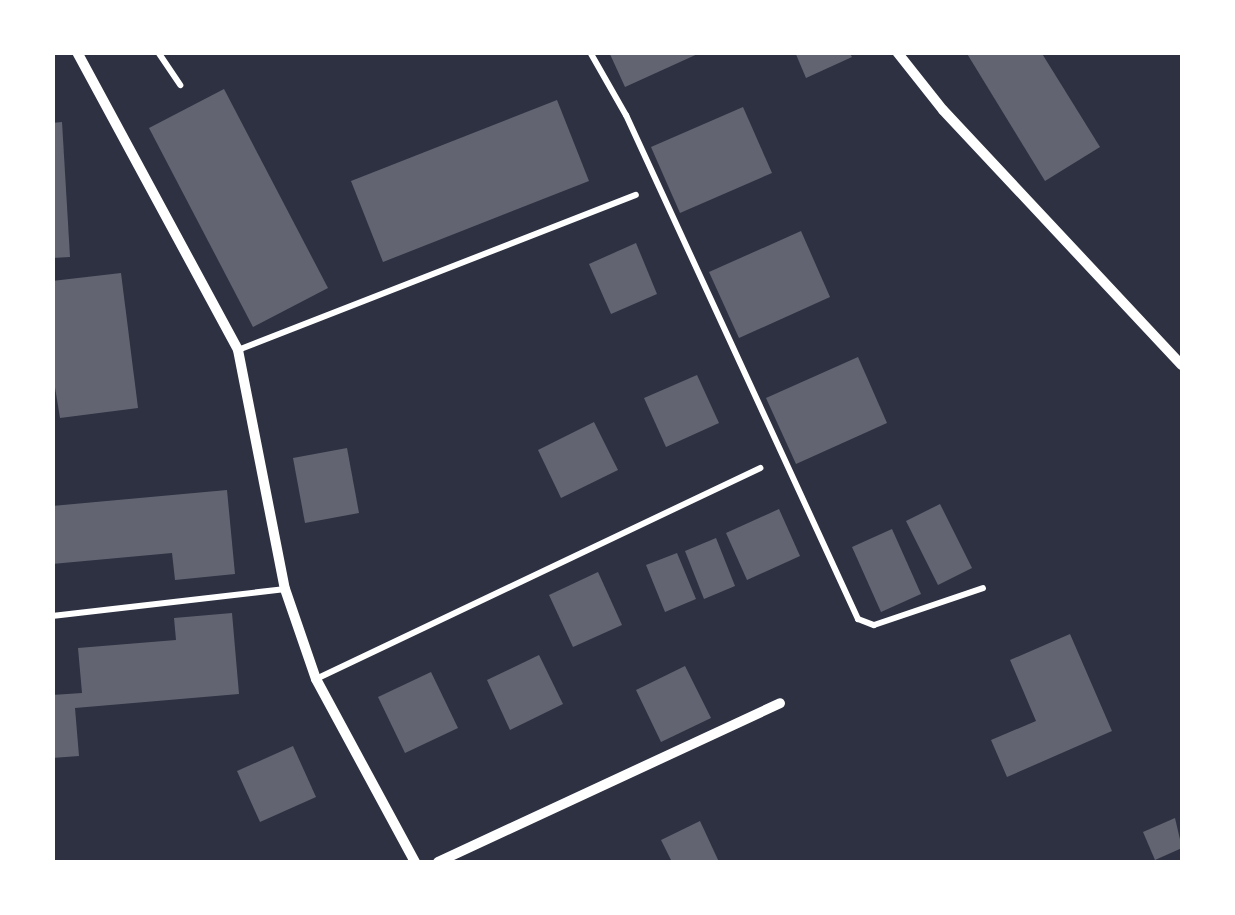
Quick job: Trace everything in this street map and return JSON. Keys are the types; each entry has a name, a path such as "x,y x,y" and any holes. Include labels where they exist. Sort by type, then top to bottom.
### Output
{"street":[{"path":"77,52 238,350 285,589 316,678 416,862"},
{"path":"898,52 943,110 1182,364"},
{"path":"438,862 780,703"}],"lane":[{"path":"158,52 180,86"},
{"path":"590,52 626,115 858,619 874,625 983,588"},
{"path":"238,350 636,195"},
{"path":"316,678 760,468"},
{"path":"52,616 285,589"}],"building":[{"path":"609,52 702,52 625,87"},
{"path":"795,52 849,52 852,57 806,78"},
{"path":"966,52 1041,52 1100,147 1045,181"},
{"path":"224,89 328,288 253,327 149,128"},
{"path":"557,100 589,181 383,262 351,181"},
{"path":"743,107 772,173 680,213 651,147"},
{"path":"62,122 70,257 52,258 52,123"},
{"path":"801,231 830,297 739,338 709,272"},
{"path":"636,243 657,294 611,314 589,264"},
{"path":"121,273 138,408 60,418 52,369 52,281"},
{"path":"858,357 887,423 796,464 766,398"},
{"path":"697,375 719,423 666,447 644,398"},
{"path":"594,422 618,470 561,498 538,450"},
{"path":"347,448 359,513 305,523 293,458"},
{"path":"227,490 235,574 175,580 172,553 52,564 52,506"},
{"path":"940,504 972,568 938,585 906,521"},
{"path":"779,509 800,556 747,580 726,533"},
{"path":"892,529 921,594 881,612 852,547"},
{"path":"716,538 735,586 704,599 685,551"},
{"path":"677,553 696,599 665,612 646,565"},
{"path":"598,572 622,625 573,647 549,595"},
{"path":"232,613 239,694 75,708 79,756 52,758 52,695 82,693 78,648 176,640 174,618"},
{"path":"1070,634 1112,731 1007,777 991,740 1036,721 1010,660"},
{"path":"539,655 563,704 510,730 487,680"},
{"path":"685,666 711,718 661,742 636,690"},
{"path":"431,672 458,728 405,753 378,697"},
{"path":"293,746 316,797 260,822 237,771"},
{"path":"1175,818 1182,848 1155,860 1143,832"},
{"path":"700,821 719,862 672,862 661,840"}]}
